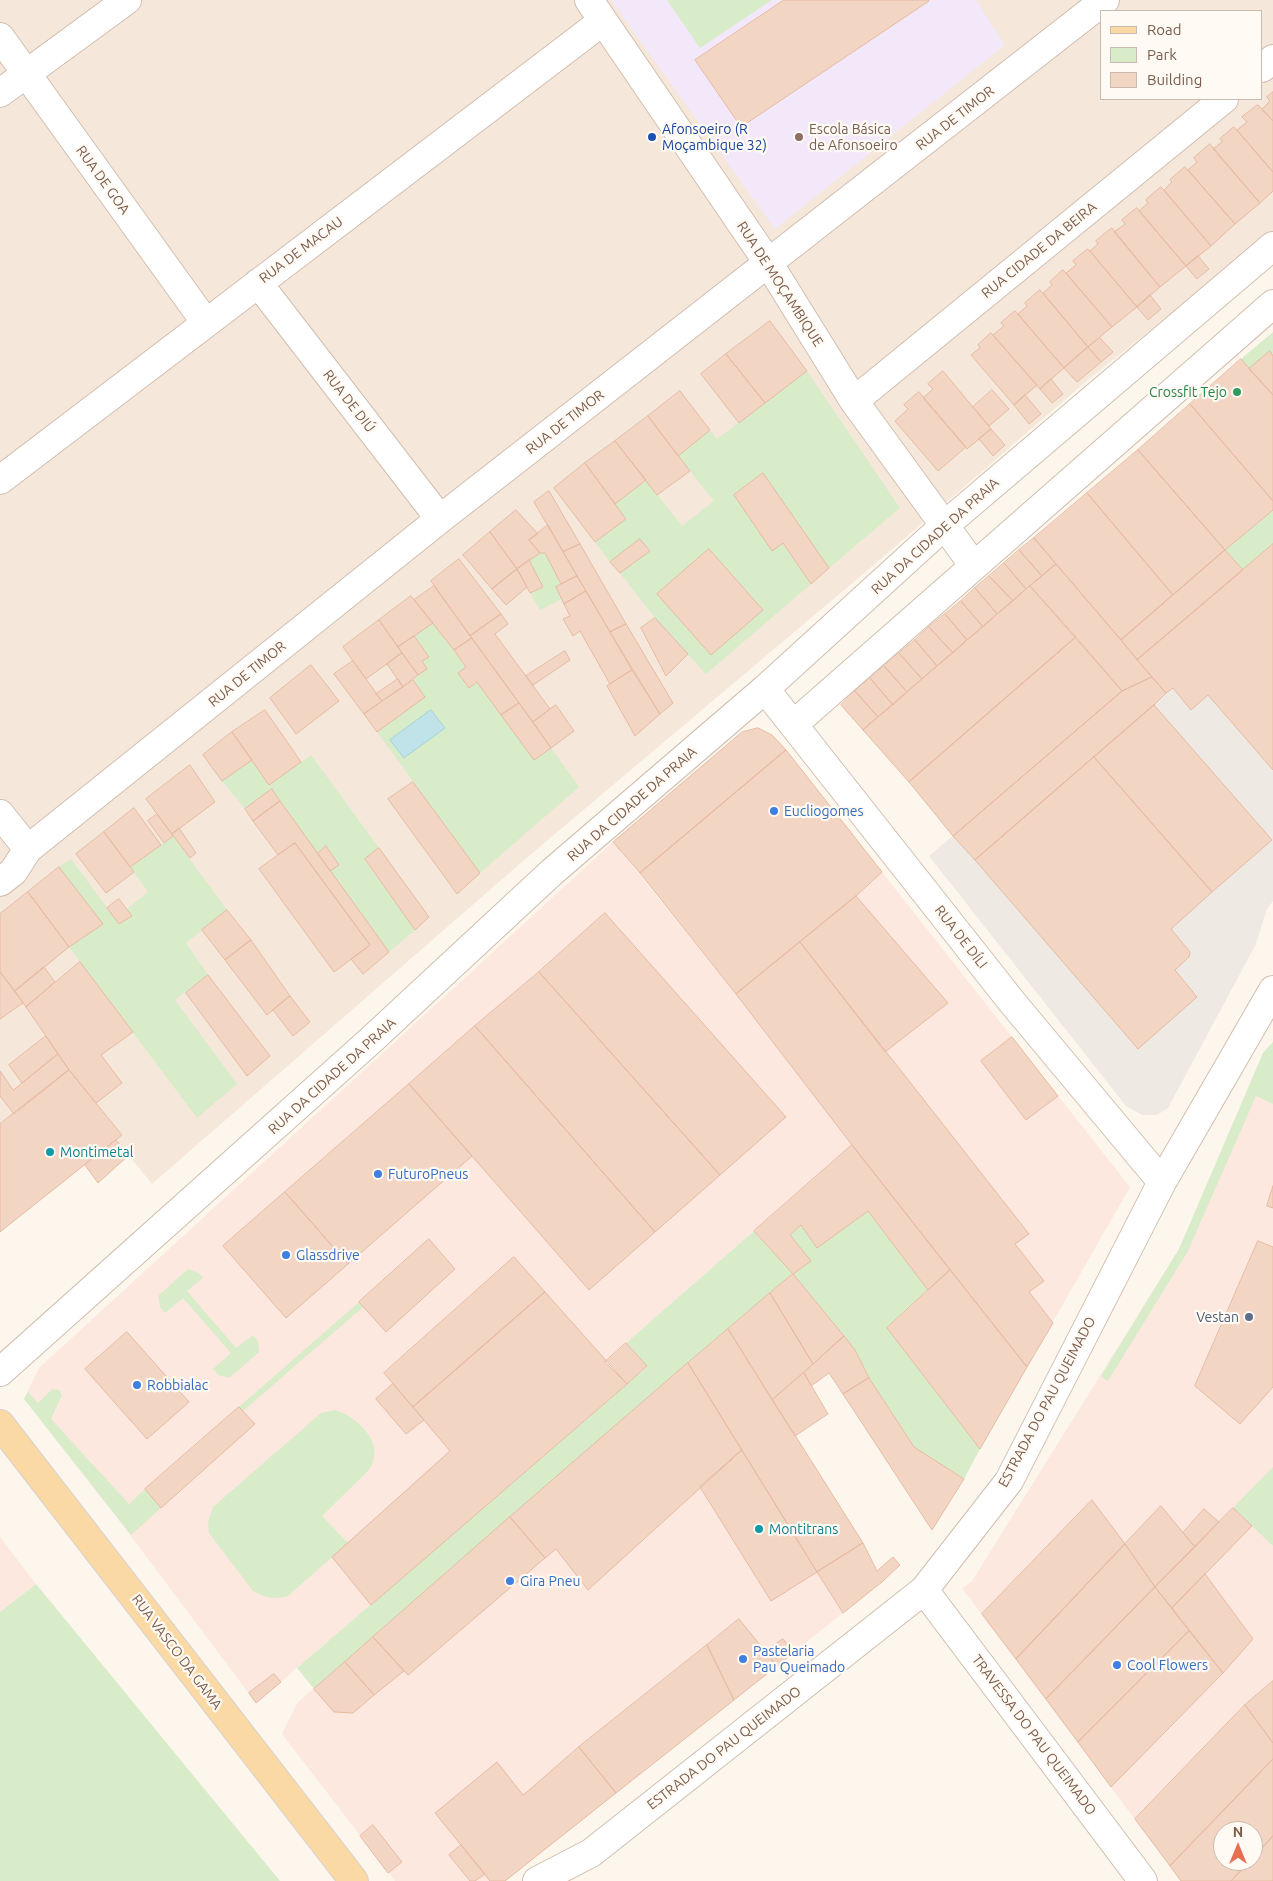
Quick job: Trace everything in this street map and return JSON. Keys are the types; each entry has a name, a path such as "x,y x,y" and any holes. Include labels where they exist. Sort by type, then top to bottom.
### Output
{"main road":[{"name":"RUA VASCO DA GAMA","path":"0,1424 354,1881"}],"street":[{"path":"0,93 127,0"},
{"name":"RUA DE TIMOR","path":"0,882 13,872 28,849 440,519 1105,0"},
{"name":"RUA DE MOÇAMBIQUE","path":"596,10 769,264 854,401 974,566"},
{"name":"RUA DE MACAU","path":"0,480 258,283 596,10"},
{"name":"RUA DE GOA","path":"0,37 206,323"},
{"path":"1263,67 1273,59"},
{"name":"RUA CIDADE DA BEIRA","path":"854,401 1223,100"},
{"name":"RUA DA CIDADE DA PRAIA","path":"0,1372 370,1042 552,872 766,689 944,525 1273,246"},
{"name":"RUA DE DIÚ","path":"258,283 440,519"},
{"path":"794,724 1273,304"},
{"name":"RUA DE DÍLI","path":"766,689 1012,1002 1162,1182"},
{"path":"0,814 28,849"},
{"name":"ESTRADA DO PAU QUEIMADO","path":"537,1881 590,1853 924,1590 1008,1481 1162,1182 1273,990"},
{"name":"TRAVESSA DO PAU QUEIMADO","path":"924,1590 1143,1881"},
{"name":"ESTRADA DO PAU QUEIMADO","path":"568,1881 590,1853"}],"shaded area":[{"path":"0,0 1273,0 1273,233 1090,378 875,564 530,855 152,1184 116,1140 122,1135 70,1070 0,1124"},
{"name":"Escola Básica de Afonsoeiro","path":"611,0 976,0 1005,45 775,229"},
{"path":"1273,544 1273,901 1267,909 1256,944 1168,1108 1157,1115 1142,1115 1126,1106 929,856 1122,691"},
{"path":"613,842 736,994 856,896 882,872 1130,1187 1027,1367 851,1146 606,1361 371,1605 256,1703 115,1515 24,1399 39,1368"},
{"path":"1273,1042 1273,1881 1181,1881 962,1588 972,1581 1179,1249 1263,1053"},
{"path":"688,1363 843,1613 505,1881 395,1881 282,1734 298,1702"},
{"path":"0,1537 36,1584 0,1612"}],"green space":[{"path":"667,0 772,0 700,48"},
{"path":"1273,332 1273,395 1241,359"},
{"path":"807,371 900,508 829,568 763,474 734,494 772,551 783,543 811,584 706,674 655,618 620,573 650,551 640,540 610,562 595,542 615,504 646,480 682,526 714,501 678,456 710,430 717,439","holes":["709,549 763,610 711,655 658,594"]},
{"path":"1273,510 1273,544 1243,570 1225,550"},
{"path":"540,553 545,553 561,584 556,588 562,599 540,610 530,593 543,587 529,560"},
{"path":"433,623 466,667 458,673 468,688 477,682 534,760 551,748 579,787 480,873 377,732 425,697 413,680 426,669 422,661 429,657 414,636"},
{"path":"311,755 379,848 365,860 415,930 389,952 330,871 339,865 327,847 318,854 272,789 245,809 222,781 252,760 269,785"},
{"path":"173,836 227,910 186,943 208,975 175,1000 237,1084 197,1118 69,947 102,924 59,867 71,859 119,924 131,916 127,909 148,892 130,867"},
{"path":"1273,1042 1273,1104 1256,1096 1188,1251 1108,1381 1101,1376 1179,1249 1263,1053"},
{"path":"868,1211 928,1290 887,1328 980,1449 964,1479 914,1447 869,1378 855,1350 793,1274 314,1689 297,1668 647,1367 626,1343 754,1231 793,1273 790,1235 801,1225 817,1247"},
{"path":"188,1269 199,1273 203,1278 187,1291 236,1348 253,1335 258,1341 259,1352 229,1378 218,1375 213,1369 231,1353 183,1298 165,1313 160,1307 158,1296"},
{"path":"359,1302 363,1307 243,1411 239,1407"},
{"path":"52,1389 59,1390 62,1395 51,1419 129,1504 145,1489 161,1508 131,1535 24,1399 28,1392 38,1403"},
{"path":"335,1410 353,1419 361,1426 373,1443 375,1452 368,1471 322,1516 348,1543 288,1596 270,1598 253,1591 209,1533 208,1521 213,1507 321,1413"},
{"path":"1273,1467 1273,1546 1233,1508"},
{"path":"36,1584 280,1881 0,1881 0,1612"}],"water":[{"path":"431,710 445,728 404,758 390,740"}],"building":[{"path":"784,0 929,1 741,127 695,60"},
{"path":"1273,92 1273,121 1262,109 1270,101 1267,97"},
{"path":"1258,105 1273,121 1273,172 1237,130 1247,122 1242,117"},
{"path":"1234,127 1273,172 1273,191 1260,203 1213,149 1223,141 1220,139"},
{"path":"1210,144 1260,203 1235,224 1188,170 1197,162 1194,158"},
{"path":"1185,167 1235,224 1211,246 1164,190 1172,182 1170,180"},
{"path":"1161,187 1211,246 1186,266 1139,211 1148,203 1146,200"},
{"path":"1137,208 1186,266 1160,287 1114,232 1125,224 1122,220"},
{"path":"1112,228 1160,287 1137,307 1090,251 1098,244 1096,241"},
{"path":"1088,249 1137,307 1112,327 1066,273 1076,265 1073,261"},
{"path":"1198,256 1209,269 1197,279 1186,266"},
{"path":"1063,270 1112,327 1088,347 1043,293 1052,285 1050,282"},
{"path":"1040,290 1088,347 1064,368 1018,314 1027,306 1025,303"},
{"path":"1150,295 1161,309 1148,320 1137,307"},
{"path":"1015,311 1064,368 1040,389 993,335 1004,326 1001,323"},
{"path":"770,321 807,371 765,403 726,354"},
{"path":"991,333 1037,385 1014,405 971,355 980,348 978,345"},
{"path":"1100,338 1113,352 1101,362 1088,347"},
{"path":"1088,347 1101,362 1077,382 1064,368"},
{"path":"1270,351 1273,356 1273,395 1249,369"},
{"path":"726,354 765,403 739,423 701,374"},
{"path":"1241,359 1273,395 1273,501 1190,404"},
{"path":"943,371 991,429 967,449 923,398 933,389 928,384"},
{"path":"1051,379 1063,394 1052,403 1040,389"},
{"path":"992,390 1009,409 989,426 973,407"},
{"path":"680,391 710,430 678,456 648,416"},
{"path":"919,392 966,447 938,471 895,421 908,409 904,405"},
{"path":"1025,395 1041,414 1029,424 1014,405"},
{"path":"1190,404 1273,501 1273,510 1225,550 1138,450"},
{"path":"648,416 690,471 657,495 615,441"},
{"path":"991,429 1005,445 993,456 979,439"},
{"path":"615,441 646,480 615,504 585,463"},
{"path":"1138,450 1225,550 1173,595 1087,493"},
{"path":"585,463 626,519 595,542 554,488"},
{"path":"763,473 829,568 811,584 783,543 772,551 734,495"},
{"path":"549,491 580,544 563,552 534,502"},
{"path":"1087,493 1173,595 1121,640 1034,538"},
{"path":"516,510 538,534 529,540 540,553 517,569 490,532"},
{"path":"548,525 577,576 561,584 545,553 540,553 529,540"},
{"path":"490,532 517,569 492,589 463,555"},
{"path":"1034,538 1056,564 1042,576 1019,550"},
{"path":"640,539 650,551 620,573 610,562"},
{"path":"580,544 626,624 610,632 563,552"},
{"path":"1273,544 1273,770 1208,695 1191,710 1173,688 1166,693 1137,660"},
{"path":"709,549 763,610 711,655 657,594"},
{"path":"1019,550 1042,576 1026,589 1004,563"},
{"path":"1225,550 1243,570 1137,660 1121,640"},
{"path":"459,559 501,614 470,636 431,581"},
{"path":"529,560 543,587 530,593 517,569"},
{"path":"1004,563 1026,589 1013,601 989,576"},
{"path":"1056,564 1152,677 1122,691 1030,586"},
{"path":"517,569 527,587 506,605 492,589"},
{"path":"577,576 586,591 564,604 556,587"},
{"path":"989,576 1013,601 997,614 975,588"},
{"path":"434,586 472,638 454,650 414,600"},
{"path":"1030,586 1076,637 909,782 863,730"},
{"path":"975,588 997,614 983,627 961,601"},
{"path":"586,591 632,670 610,684 580,631 573,636 563,619 570,616 564,604"},
{"path":"411,596 433,623 398,647 379,620"},
{"path":"961,601 983,627 967,640 945,614"},
{"path":"501,614 508,624 495,634 550,709 533,722 470,636"},
{"path":"945,614 967,640 953,653 929,627"},
{"path":"655,618 688,654 666,676 641,628"},
{"path":"379,620 402,653 366,679 343,647"},
{"path":"626,624 673,703 660,714 610,632"},
{"path":"929,627 953,653 937,666 915,640"},
{"path":"414,636 429,657 422,661 427,669 418,675 398,647"},
{"path":"1076,637 1122,691 953,836 909,782"},
{"path":"472,638 519,703 501,715 477,682 469,688 458,673 466,667 454,650"},
{"path":"915,640 937,666 922,679 899,653"},
{"path":"565,651 570,660 533,685 526,676"},
{"path":"402,653 418,675 403,687 387,664"},
{"path":"899,653 922,679 907,692 884,666"},
{"path":"353,661 382,701 364,714 334,674"},
{"path":"311,665 339,701 296,734 270,698"},
{"path":"884,666 907,692 893,705 870,678"},
{"path":"632,670 660,714 635,736 607,686"},
{"path":"1152,677 1166,693 975,860 953,836 1122,691"},
{"path":"870,678 893,705 878,717 855,691"},
{"path":"398,679 403,687 382,701 376,694"},
{"path":"413,680 425,697 377,732 364,714"},
{"path":"855,691 878,717 863,730 841,705"},
{"path":"519,703 551,748 534,760 501,715"},
{"path":"556,705 574,731 551,748 533,722"},
{"path":"1154,705 1272,840 1212,892 1094,757"},
{"path":"265,710 301,762 269,785 232,732"},
{"path":"758,728 772,735 786,750 640,873 613,842 742,732"},
{"path":"232,732 252,760 222,781 203,755"},
{"name":"Eucliogomes","path":"786,750 882,872 856,896 736,994 640,873"},
{"path":"1094,757 1212,892 1171,929 1190,952 1189,957 1175,970 1197,997 1138,1049 975,860"},
{"path":"190,765 215,802 172,834 146,799"},
{"path":"413,782 480,873 457,894 388,799"},
{"path":"272,789 280,801 253,821 245,809"},
{"path":"280,801 389,952 363,974 351,959 370,945 295,843 278,855 253,821"},
{"path":"134,808 161,845 130,867 104,832"},
{"path":"157,814 173,836 164,843 148,821"},
{"path":"179,828 196,853 190,858 172,834"},
{"path":"104,832 134,872 106,893 76,854"},
{"path":"295,843 370,945 334,972 259,869"},
{"path":"326,846 339,865 330,871 318,854"},
{"path":"379,848 429,917 415,930 365,859"},
{"path":"59,867 103,924 69,947 28,892"},
{"path":"28,892 69,947 15,991 0,972 0,914"},
{"path":"856,896 948,1003 885,1052 800,942"},
{"path":"119,899 132,916 119,924 107,908"},
{"path":"227,910 251,940 225,960 202,930"},
{"path":"605,913 786,1117 720,1175 539,972"},
{"path":"251,940 290,996 267,1015 225,960"},
{"path":"800,942 1029,1234 1015,1244 1044,1281 1029,1292 1053,1323 1027,1367 736,994"},
{"path":"80,962 133,1032 101,1055 122,1083 96,1103 69,1070 26,1007"},
{"path":"44,967 55,982 26,1007 15,991"},
{"path":"0,972 23,1003 0,1019"},
{"path":"539,972 720,1175 655,1232 475,1026"},
{"path":"208,975 270,1056 247,1076 186,993"},
{"path":"290,996 310,1022 293,1036 273,1010"},
{"path":"475,1026 655,1232 589,1290 409,1084"},
{"path":"46,1036 58,1054 22,1083 9,1065"},
{"path":"1012,1037 1058,1096 1026,1120 981,1061"},
{"path":"58,1054 69,1070 14,1114 0,1096 0,1071 13,1090"},
{"name":"Montimetal","path":"69,1070 122,1135 0,1232 0,1124"},
{"name":"FuturoPneus","path":"409,1084 472,1156 348,1264 285,1192"},
{"path":"116,1140 129,1155 98,1183 85,1165"},
{"path":"852,1145 950,1270 928,1290 868,1211 817,1248 801,1225 790,1235 811,1261 793,1274 754,1231"},
{"path":"1273,1186 1273,1208 1267,1206"},
{"name":"Glassdrive","path":"285,1192 348,1264 286,1318 223,1246"},
{"path":"429,1239 455,1269 386,1332 359,1302"},
{"name":"Vestan","path":"1258,1241 1273,1247 1273,1387 1240,1424 1195,1386"},
{"path":"514,1257 545,1292 413,1407 384,1373"},
{"path":"950,1270 1027,1367 980,1449 887,1328"},
{"path":"793,1274 844,1336 813,1364 770,1293"},
{"path":"545,1292 627,1384 371,1605 332,1557 450,1451 413,1407"},
{"path":"770,1293 813,1364 772,1400 728,1329"},
{"path":"728,1329 863,1543 817,1572 688,1363"},
{"name":"Robbialac","path":"127,1332 189,1402 147,1439 85,1369"},
{"path":"844,1336 855,1350 869,1378 843,1394 829,1373 811,1386 804,1373"},
{"path":"626,1343 647,1366 627,1384 605,1362"},
{"path":"688,1363 742,1450 588,1590 556,1549 545,1558 510,1517"},
{"path":"804,1373 828,1414 795,1436 772,1400"},
{"path":"869,1378 914,1447 964,1479 932,1530 843,1394"},
{"path":"393,1384 424,1420 406,1434 376,1399"},
{"path":"239,1407 255,1424 161,1508 145,1489"},
{"name":"Montitrans","path":"742,1450 817,1572 771,1601 700,1487"},
{"path":"1092,1500 1125,1544 1016,1659 982,1614"},
{"path":"1161,1506 1195,1547 1155,1587 1125,1544"},
{"path":"1233,1508 1252,1526 1172,1608 1155,1587"},
{"path":"1204,1509 1219,1522 1195,1547 1183,1533"},
{"path":"510,1517 545,1558 408,1675 373,1637"},
{"path":"863,1543 877,1571 893,1557 900,1565 843,1613 817,1572"},
{"path":"1125,1544 1155,1587 1046,1699 1016,1659"},
{"path":"1205,1574 1253,1639 1223,1673 1172,1608"},
{"name":"Cool Flowers","path":"1155,1587 1189,1631 1078,1742 1046,1699"},
{"name":"Pastelaria Pau Queimado","path":"739,1619 777,1666 734,1700 707,1645"},
{"path":"1189,1631 1223,1673 1111,1787 1078,1742"},
{"path":"373,1637 404,1671 374,1695 345,1662"},
{"path":"783,1639 794,1652 777,1666 765,1652"},
{"path":"707,1645 734,1700 616,1793 579,1747"},
{"path":"345,1662 374,1695 353,1713 334,1712 314,1689"},
{"path":"274,1674 281,1682 256,1703 249,1693"},
{"path":"1273,1681 1273,1743 1245,1705"},
{"path":"1245,1705 1273,1743 1273,1759 1170,1866 1135,1819"},
{"path":"579,1747 616,1793 505,1881 490,1881 435,1813 497,1762 523,1795"},
{"path":"1273,1759 1273,1836 1263,1847 1263,1821 1213,1821"},
{"path":"1213,1821 1213,1871 1240,1871 1231,1881 1181,1881 1170,1866"},
{"path":"373,1825 402,1862 388,1873 360,1836"},
{"path":"1273,1836 1273,1881 1231,1881 1240,1871 1263,1871 1263,1847"},
{"path":"461,1845 485,1874 475,1881 470,1881 449,1855"}],"place":[{"name":"Afonsoeiro (R Moçambique 32)","path":"652,137"},
{"name":"Escola Básica de Afonsoeiro","path":"799,137"},
{"name":"Crossfit Tejo","path":"1237,392"},
{"name":"Eucliogomes","path":"774,811"},
{"name":"Montimetal","path":"50,1152"},
{"name":"FuturoPneus","path":"378,1174"},
{"name":"Glassdrive","path":"286,1255"},
{"name":"Vestan","path":"1249,1317"},
{"name":"Robbialac","path":"137,1385"},
{"name":"Montitrans","path":"759,1529"},
{"name":"Gira Pneu","path":"510,1581"},
{"name":"Pastelaria Pau Queimado","path":"743,1659"},
{"name":"Cool Flowers","path":"1117,1665"}]}
